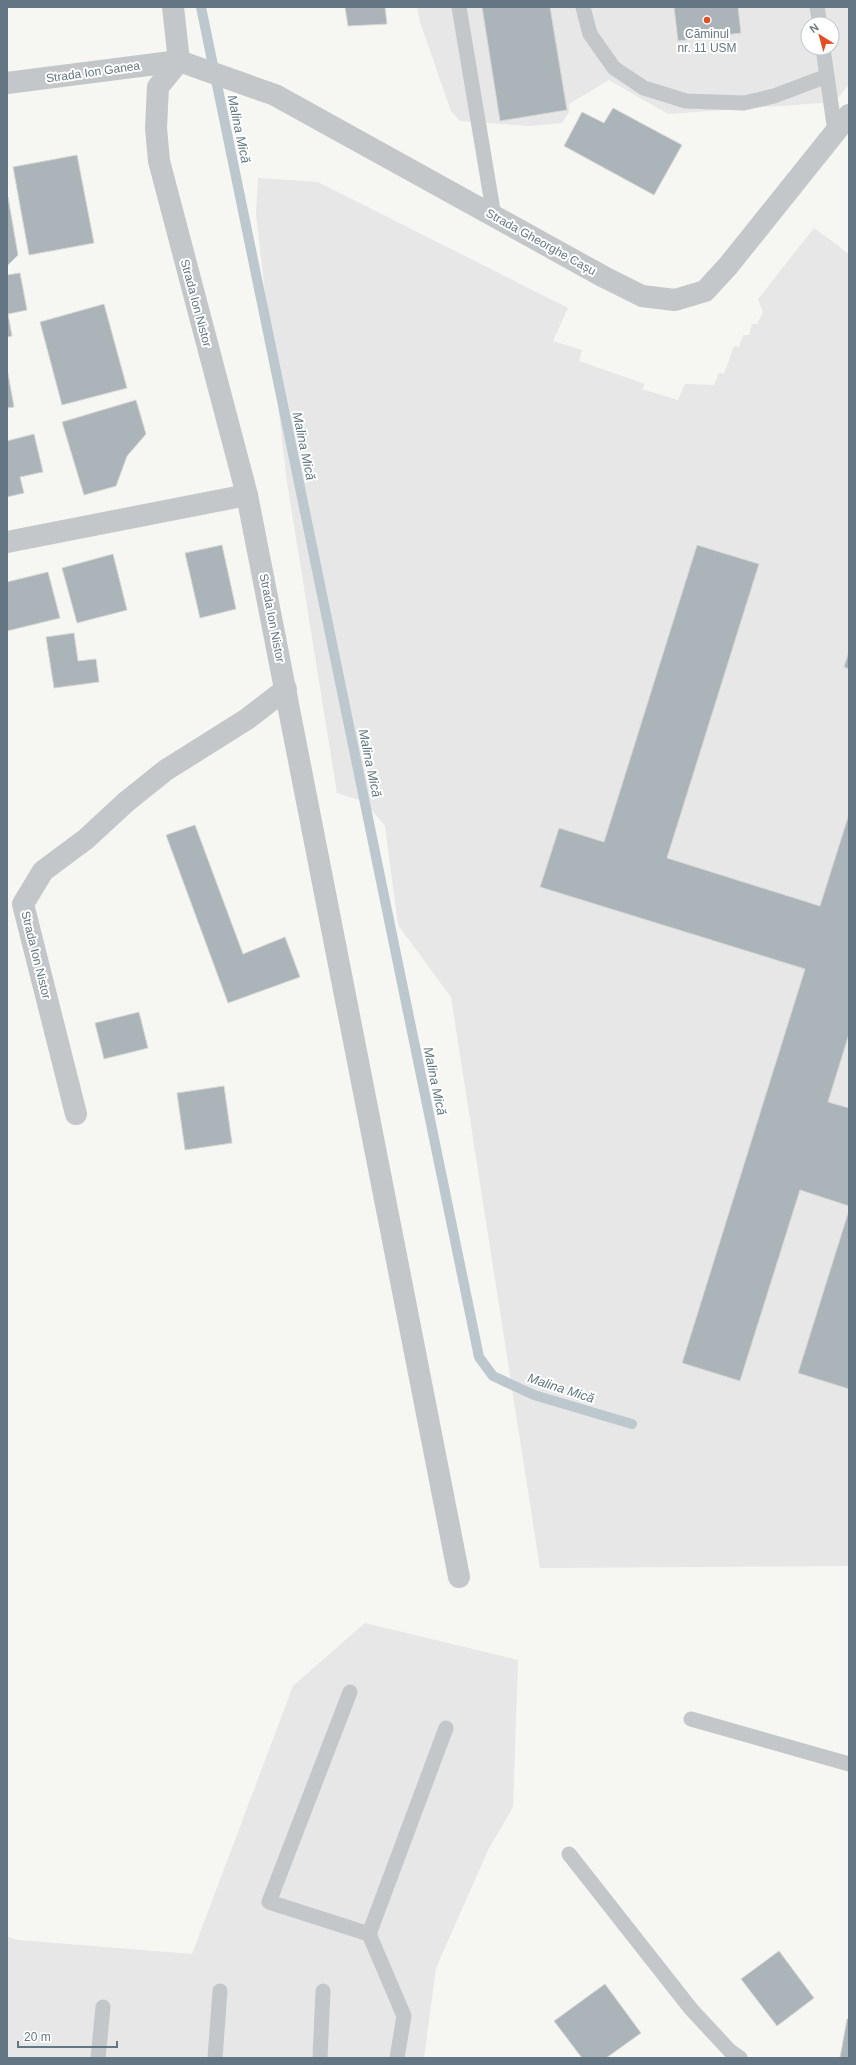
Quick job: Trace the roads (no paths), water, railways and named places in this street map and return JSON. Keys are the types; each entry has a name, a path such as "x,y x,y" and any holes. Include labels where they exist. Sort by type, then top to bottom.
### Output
{"street":[{"path":"173,7 179,61"},
{"name":"Strada Ion Ganea","path":"7,83 179,61"},
{"name":"Strada Gheorghe Cașu","path":"179,61 275,95 642,296 675,300 705,291 728,266 849,115"},
{"name":"Strada Ion Nistor","path":"76,1114 23,904 42,871 86,839 126,802 166,770 247,719 286,689 247,495 159,162 156,128 158,87 179,61"},
{"path":"7,542 247,495"},
{"path":"286,689 459,1577"}],"lane":[{"path":"459,7 494,216"},
{"path":"583,7 590,34 614,68 644,88 686,101 744,103 774,96 827,76"},
{"path":"824,56 835,132"},
{"path":"350,1692 269,1902 369,1934"},
{"path":"691,1719 849,1764"},
{"path":"397,2058 404,2016 369,1934 446,1728"},
{"path":"569,1854 691,2009 730,2050 740,2058"},
{"path":"215,2058 220,1990"},
{"path":"320,2058 323,1992"},
{"path":"98,2058 103,2007"}],"waterway":[{"name":"Malina Mică","path":"201,7 479,1357 493,1376 534,1395 632,1424"}],"place":[{"name":"Căminul nr. 11 USM","path":"707,20"}]}
